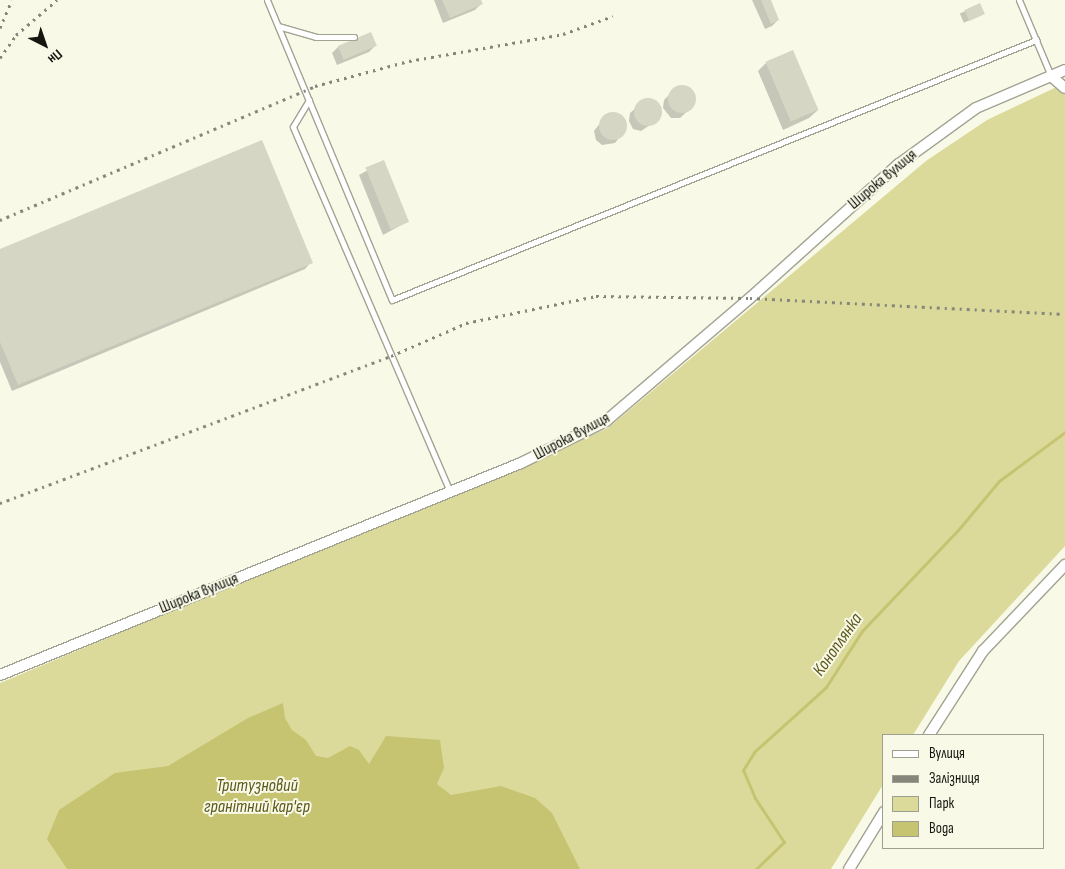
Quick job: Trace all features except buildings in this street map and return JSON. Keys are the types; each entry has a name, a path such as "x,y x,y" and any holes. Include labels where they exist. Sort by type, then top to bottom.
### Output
{"street":[{"name":"Широка вулиця","path":"0,675 522,463 606,421 743,305 899,164 976,108 1065,70"},
{"path":"1051,76 1065,88"},
{"path":"930,734 983,651 1065,565"},
{"path":"849,869 882,815"}],"lane":[{"path":"267,0 392,300 1036,40"},
{"path":"1019,0 1051,76"},
{"path":"278,26 316,37 354,37"},
{"path":"309,100 293,127 450,492"}],"green space":[{"path":"1065,83 1065,546 959,661 914,734 882,734 882,786 831,869 0,869 0,683 608,428 926,161 987,120"}],"water":[{"name":"Тритузновий гранітний кар'єр","path":"283,703 285,718 292,730 306,740 316,756 328,758 350,746 359,750 369,764 386,736 440,740 444,768 437,784 451,795 501,786 535,798 552,813 580,869 67,869 47,839 59,810 115,773 168,766 248,718"}],"waterway":[{"name":"Коноплянка","path":"756,869 784,842 755,798 743,770 755,751 826,687 862,631 958,530 999,481 1065,432"}],"railway":[{"path":"0,28 12,0"},
{"path":"0,58 16,35 57,0"},
{"path":"0,220 315,86 409,61 563,34 613,16"},
{"path":"0,503 391,356 466,323 596,296 750,298 1065,314"}]}
